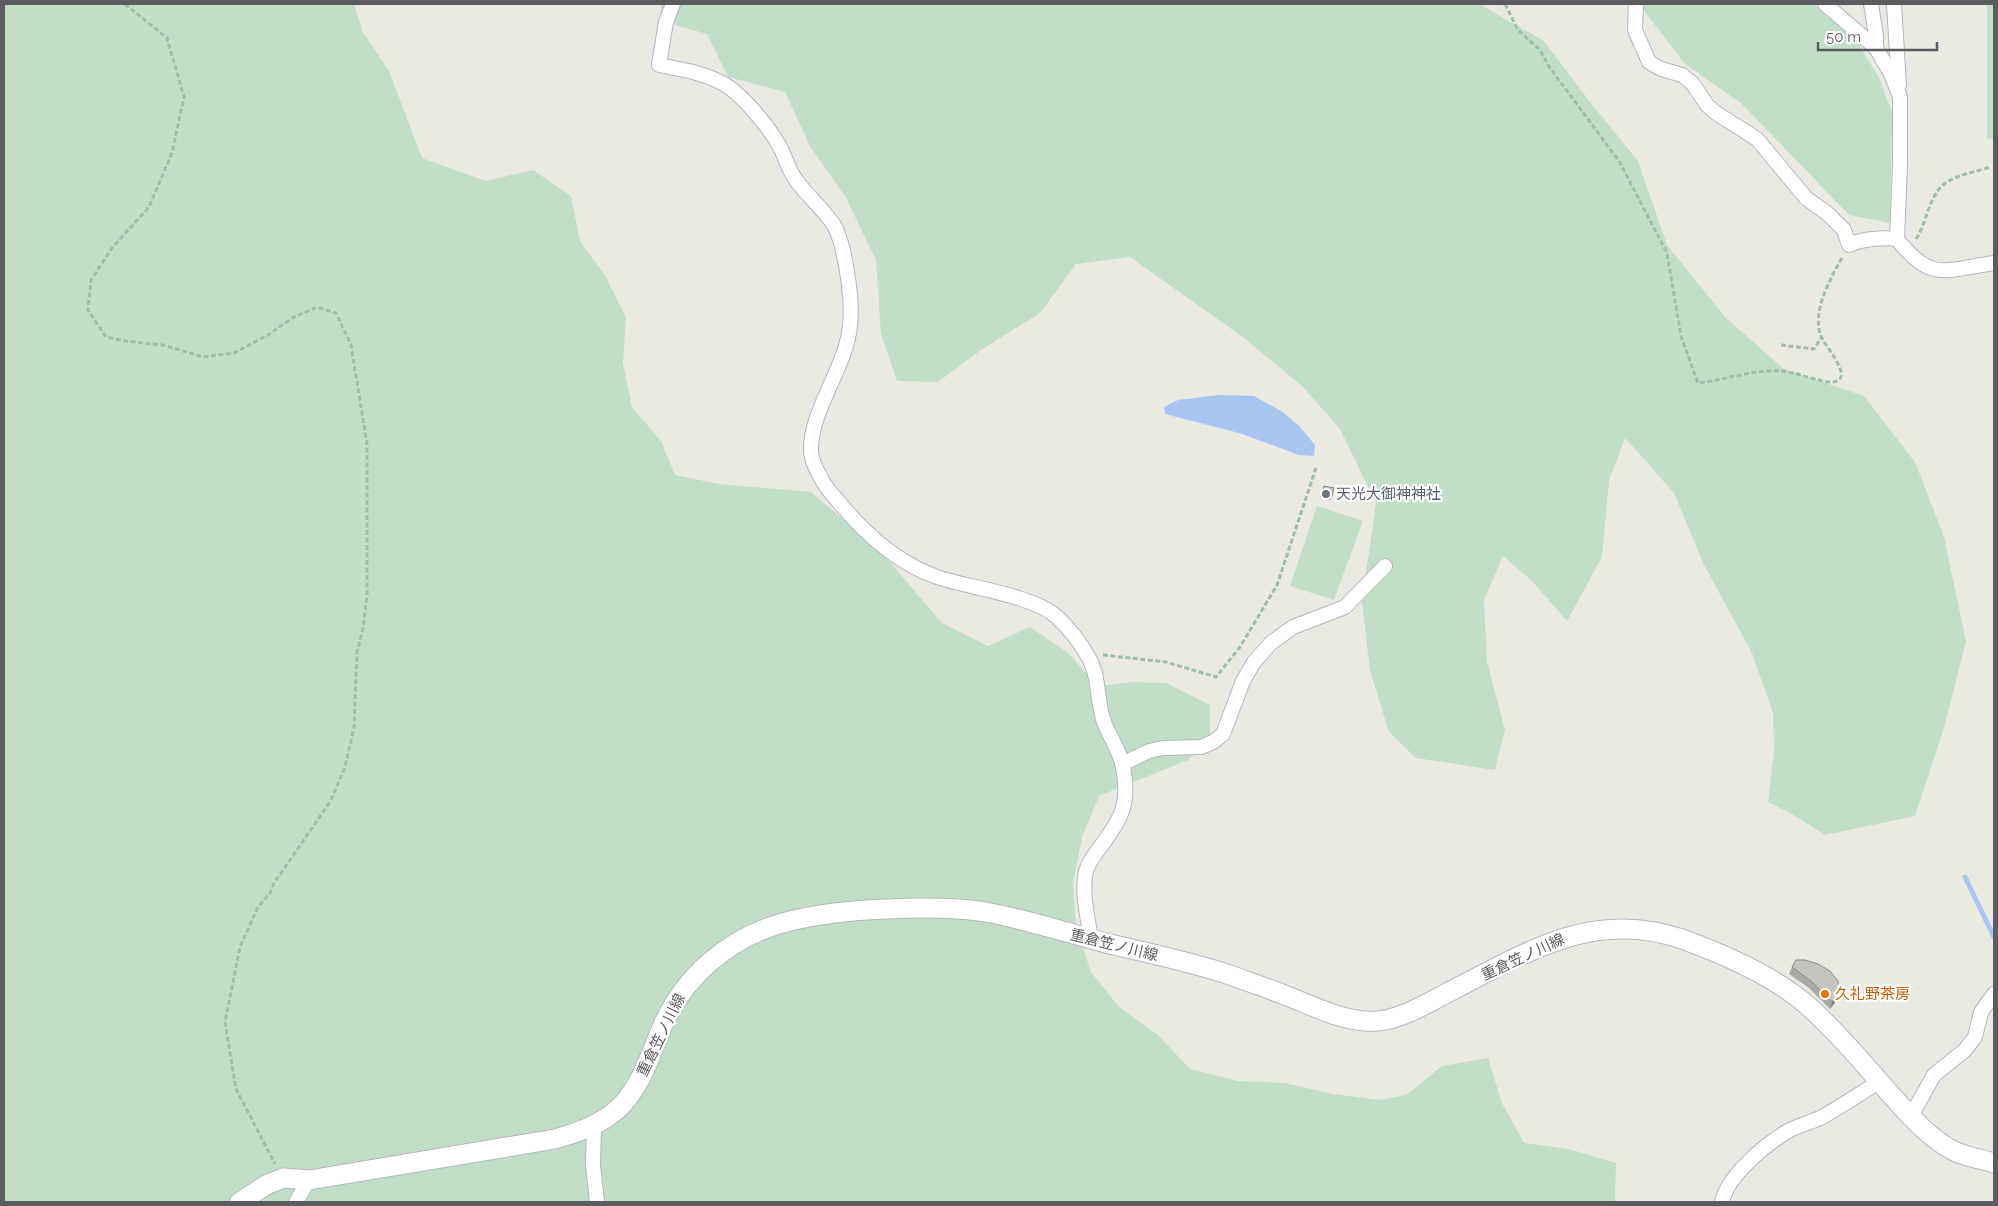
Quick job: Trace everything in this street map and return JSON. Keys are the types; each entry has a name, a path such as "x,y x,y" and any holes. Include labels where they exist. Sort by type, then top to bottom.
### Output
{"main road":[{"name":"重倉笠ノ川線","path":"240,1202 266,1185 283,1178 308,1180 555,1139 594,1126 620,1107 638,1084 664,1024 681,991 700,970 724,950 753,934 780,924 851,911 942,908 984,912 1217,971 1334,1014 1355,1020 1379,1021 1401,1015 1427,1003 1549,942 1578,933 1604,929 1653,932 1679,938 1721,955 1786,988 1842,1040 1911,1116 1932,1136 1955,1152 1994,1163"}],"street":[{"path":"673,4 666,22 659,65 696,73 722,82 746,103 768,127 781,148 793,178 835,228 846,270 851,304 850,327 844,351 814,427 811,454 821,480 850,515 878,543 904,562 936,577 1038,606 1056,616 1088,655 1093,666 1098,702 1104,723 1122,764 1125,799 1122,814 1089,861 1085,874 1085,894 1091,939"},
{"path":"1636,4 1635,30 1649,62 1660,69 1682,75 1697,88 1702,100 1711,109 1757,139 1802,193 1844,230 1849,245 1856,242 1888,238 1900,244 1911,257 1927,268 1940,271 1994,262"},
{"path":"1826,4 1876,48 1891,74 1900,97"},
{"path":"1871,4 1876,48"},
{"path":"1894,4 1900,97 1900,244"},
{"path":"1122,764 1149,751 1164,748 1201,747 1213,742 1223,734 1244,681 1254,662 1271,644 1294,628 1345,607 1385,566"},
{"path":"1911,1116 1934,1075 1966,1050 1975,1037 1981,1012 1994,994"},
{"path":"1722,1202 1724,1193 1731,1180 1762,1150 1789,1131 1822,1117 1880,1082"},
{"path":"594,1126 593,1165 597,1202"},
{"path":"299,1202 308,1180"}],"path":[{"path":"125,4 166,38 184,97 172,153 149,207 112,248 91,280 88,310 106,337 163,345 203,358 234,353 268,335 292,318 317,307 336,312 351,345 366,444 367,595 363,629 357,652 354,728 345,767 330,802 274,883 270,893 258,907 240,947 227,1010 226,1022 236,1089 283,1178"},
{"path":"1505,4 1518,30 1540,50 1550,68 1619,161 1668,253 1681,336 1698,383 1716,381 1739,374 1781,371 1836,382 1842,378 1842,368 1821,337 1819,321 1824,293 1849,245"},
{"path":"1900,244 1913,243 1923,228 1933,198 1943,184 1990,167"},
{"path":"1781,345 1814,349 1821,337"},
{"path":"1088,655 1112,655 1166,662 1216,677 1240,647 1277,586 1316,468"}],"green space":[{"path":"4,4 354,4 363,32 389,71 422,158 486,181 533,170 571,196 580,241 606,277 626,318 623,363 632,407 661,441 675,475 719,484 811,492 881,552 942,623 988,646 1030,627 1068,653 1098,686 1133,682 1166,683 1210,705 1210,741 1188,760 1099,796 1082,837 1073,883 1076,928 1091,972 1119,1007 1158,1035 1190,1069 1238,1081 1285,1083 1333,1094 1380,1100 1406,1095 1442,1066 1488,1058 1502,1103 1524,1143 1569,1149 1616,1163 1615,1202 4,1202"},
{"path":"661,4 1479,4 1544,41 1638,161 1667,245 1726,318 1784,369 1864,396 1915,462 1944,537 1966,641 1944,728 1915,816 1825,835 1792,814 1768,802 1774,751 1773,713 1752,653 1704,565 1674,493 1625,438 1609,480 1602,557 1567,621 1532,581 1503,556 1484,600 1487,662 1505,730 1495,770 1416,758 1389,732 1370,671 1362,601 1376,503 1340,429 1303,387 1244,338 1130,257 1076,264 1040,313 981,350 938,382 897,381 881,334 876,260 845,196 811,148 785,92 728,77 707,34 678,26 661,13"},
{"path":"1639,4 1814,4 1858,43 1879,78 1892,112 1890,223 1849,215 1742,104 1685,64"},
{"path":"1987,4 1994,4 1994,138 1987,139"},
{"path":"1317,506 1363,521 1334,600 1290,586"}],"water":[{"path":"1218,395 1254,396 1283,412 1300,427 1315,445 1314,456 1299,455 1239,433 1165,414 1164,407 1178,400"}],"building":[{"path":"1324,486 1334,488 1332,496 1322,494"},
{"path":"1796,960 1805,960 1818,964 1830,971 1838,981 1839,993 1832,1002 1811,981 1792,967"}],"waterway":[{"path":"1965,877 1994,937"}],"place":[{"name":"天光大御神神社","path":"1326,494"},
{"name":"久礼野茶房","path":"1825,994"}]}
